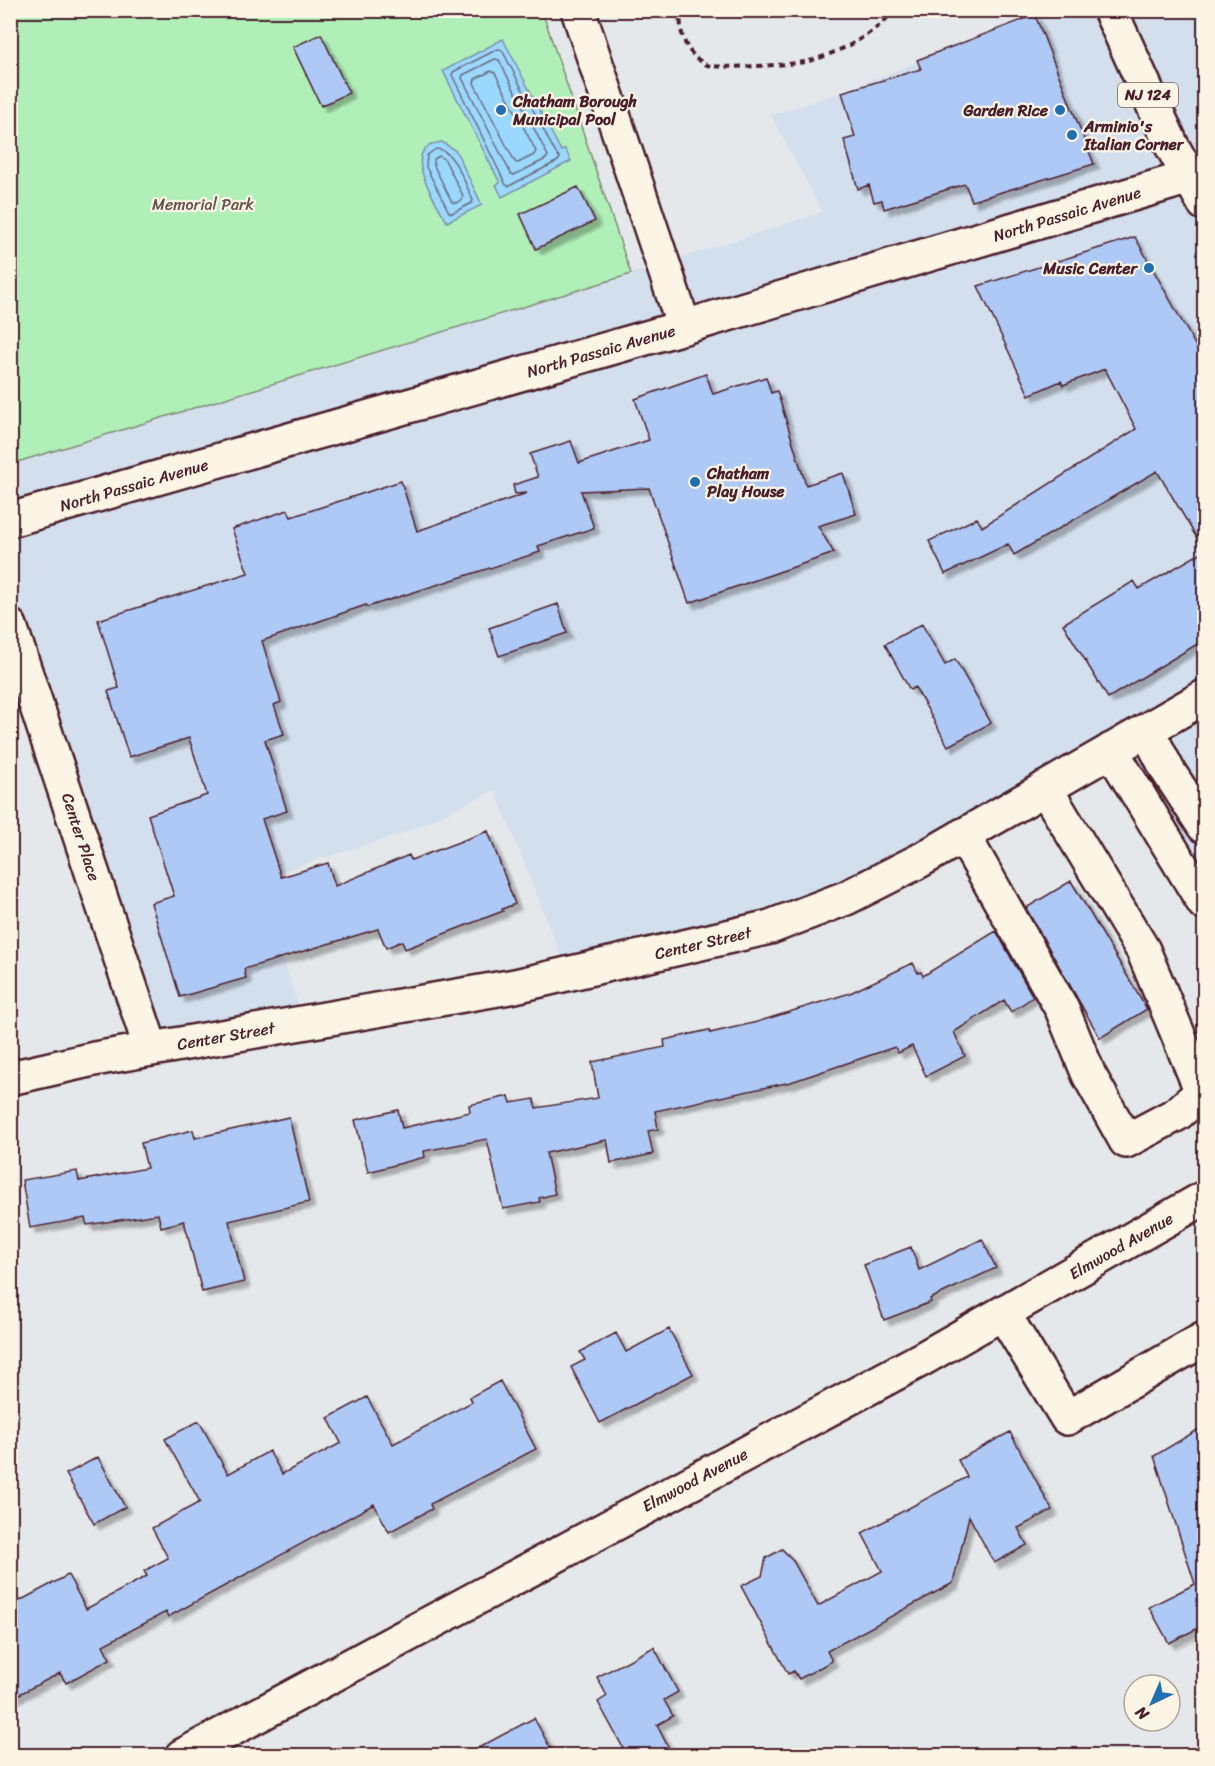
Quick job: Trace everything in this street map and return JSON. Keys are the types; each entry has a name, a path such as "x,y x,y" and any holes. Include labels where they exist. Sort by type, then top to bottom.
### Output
{"street":[{"path":"578,10 684,327"},
{"name":"NJ 124","path":"1110,10 1172,146 1200,186"},
{"name":"North Passaic Avenue","path":"10,520 684,327 1200,186"},
{"name":"Center Place","path":"10,626 152,1049"},
{"name":"Center Street","path":"10,1078 94,1059 515,986 771,927 846,898 963,835 1204,697"},
{"path":"1146,730 1168,771 1204,826"},
{"path":"1111,750 1204,903"},
{"path":"963,835 1062,1009 1089,1075 1126,1141 1177,1114 1202,1092 1143,950 1046,788"},
{"name":"Elmwood Avenue","path":"182,1755 922,1359 1204,1198"},
{"path":"1004,1313 1067,1418 1204,1338"}],"path":[{"path":"674,10 680,21 684,41 693,56 709,66 726,67 803,63 825,56 864,38 896,10"},
{"path":"680,21 682,10"}],"shaded area":[{"path":"1033,11 1204,11 1204,881 1111,750 777,926 568,974 495,790 410,831 257,879 305,1025 146,1047 11,640 10,464 631,274 822,212 771,115 842,92 1034,15"}],"green space":[{"name":"Memorial Park","path":"11,11 542,11 631,274 11,464"}],"water":[{"name":"Chatham Borough Municipal Pool","path":"503,39 561,151 565,149 571,161 502,197 496,185 500,183 443,71"},
{"path":"442,142 456,151 482,205 447,222 428,189 420,164 422,154 429,146"}],"building":[{"path":"1035,15 1094,164 972,201 965,184 884,209 882,200 874,202 869,185 858,189 844,140 855,137 842,92 921,69 917,60"},
{"path":"321,34 349,93 321,106 293,47"},
{"path":"578,187 595,221 536,249 520,214"},
{"path":"1135,237 1204,361 1204,550 1157,471 1014,555 1008,544 945,574 929,541 977,518 982,527 1136,429 1105,369 1063,385 1061,381 1029,395 978,286"},
{"path":"706,374 713,394 766,377 771,393 777,391 806,485 843,473 856,514 818,526 834,553 689,603 649,488 581,491 594,528 538,546 540,552 367,607 366,605 262,641 281,702 274,705 284,734 265,740 287,811 262,819 281,877 328,863 335,886 409,855 411,860 488,831 515,904 502,909 503,911 405,949 402,941 386,948 378,929 244,969 246,978 180,997 151,903 174,896 148,815 207,795 189,738 129,757 108,691 119,688 98,620 248,573 232,529 288,510 291,517 401,481 417,531 527,493 515,494 513,485 538,477 530,454 571,441 579,463 649,440 635,399"},
{"path":"1204,551 1204,640 1108,698 1063,624 1134,581 1139,589"},
{"path":"558,604 567,633 499,656 489,628"},
{"path":"922,624 945,665 955,659 991,723 948,746 915,687 910,690 885,644"},
{"path":"1071,881 1147,1009 1100,1038 1026,908"},
{"path":"996,931 1033,997 1011,1012 1004,1000 954,1032 965,1056 926,1076 912,1046 898,1053 895,1047 791,1082 655,1111 658,1129 648,1131 653,1154 611,1163 607,1140 546,1153 555,1194 539,1198 540,1202 503,1209 487,1139 424,1151 425,1157 368,1172 355,1120 398,1110 402,1128 470,1112 469,1105 509,1096 511,1103 534,1099 536,1108 598,1098 592,1062 665,1047 664,1040 709,1030 710,1033 757,1022 850,993 913,963 918,973 921,972 923,976"},
{"path":"289,1117 309,1202 229,1221 244,1282 202,1292 184,1221 161,1227 158,1214 87,1225 85,1218 30,1228 22,1180 77,1171 79,1181 147,1168 141,1143 193,1130 195,1138"},
{"path":"982,1239 996,1268 930,1299 931,1302 884,1320 864,1265 911,1247 919,1270"},
{"path":"669,1329 693,1374 600,1423 571,1367 585,1360 580,1352 616,1333 626,1352"},
{"path":"500,1381 536,1449 430,1504 432,1509 389,1532 374,1504 168,1617 166,1612 103,1645 110,1659 66,1683 60,1673 10,1699 10,1606 68,1575 86,1609 147,1576 144,1571 168,1558 152,1528 200,1502 165,1439 199,1421 228,1474 269,1451 282,1474 341,1443 328,1418 367,1397 393,1444 472,1402 470,1397"},
{"path":"1204,1426 1204,1625 1169,1643 1149,1607 1195,1584 1154,1456"},
{"path":"1010,1432 1052,1510 1018,1528 1027,1545 994,1563 969,1516 953,1583 827,1651 832,1661 799,1679 794,1671 788,1674 741,1586 762,1576 766,1558 782,1549 792,1559 818,1606 882,1571 862,1533 967,1477 958,1460"},
{"path":"98,1457 125,1507 94,1524 66,1474"},
{"path":"654,1647 678,1692 664,1700 673,1716 657,1725 668,1747 651,1755 627,1755 598,1702 607,1696 597,1677"},
{"path":"534,1718 554,1755 465,1755"}],"place":[{"name":"Chatham Borough Municipal Pool","path":"501,110"},
{"name":"Garden Rice","path":"1060,110"},
{"name":"Arminio's Italian Corner","path":"1072,135"},
{"name":"Music Center","path":"1149,268"},
{"name":"Chatham Play House","path":"695,482"}]}
